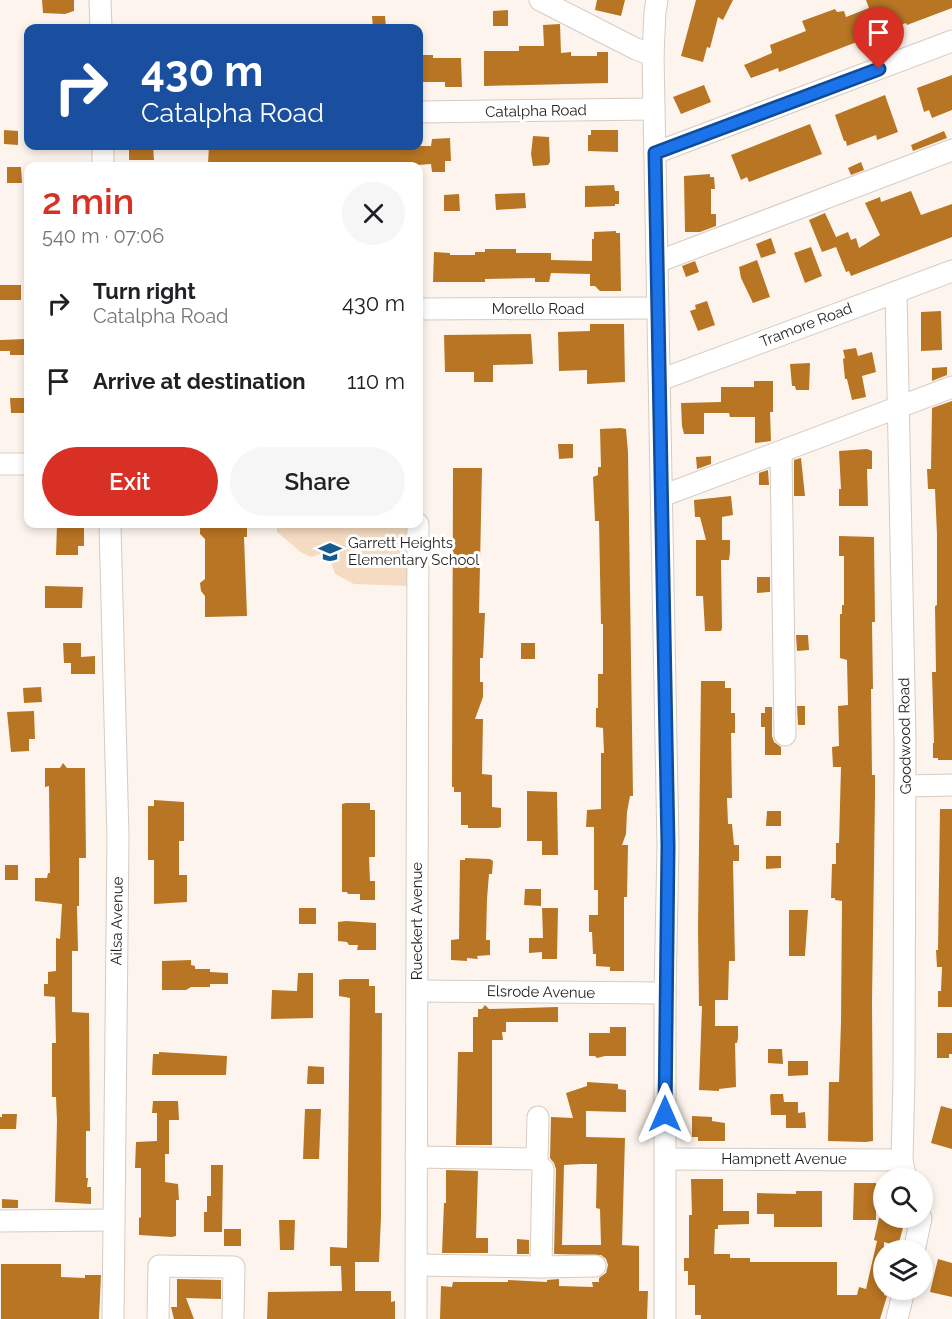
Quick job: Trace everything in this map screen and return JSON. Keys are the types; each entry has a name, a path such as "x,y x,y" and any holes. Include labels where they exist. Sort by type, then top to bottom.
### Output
{"street":[{"path":"100,0 101,24"},
{"path":"540,0 636,49 653,55"},
{"path":"657,0 653,55 668,846 665,993 665,1319"},
{"path":"655,153 952,41"},
{"name":"Catalpha Road","path":"423,112 654,109"},
{"path":"657,262 952,150"},
{"name":"Tramore Road","path":"660,380 952,271"},
{"name":"Goodwood Road","path":"896,292 905,786 904,1168"},
{"name":"Morello Road","path":"423,309 658,308"},
{"path":"662,496 952,387"},
{"path":"781,452 785,735"},
{"path":"0,464 24,464"},
{"name":"Ailsa Avenue","path":"110,528 118,837 113,1319"},
{"name":"Rueckert Avenue","path":"416,1319 418,528"},
{"path":"905,786 952,785"},
{"name":"Elsrode Avenue","path":"417,991 665,993"},
{"path":"416,1157 537,1159 538,1117"},
{"name":"Hampnett Avenue","path":"665,1159 880,1168"},
{"path":"541,1267 543,1169"},
{"path":"0,1221 114,1220"},
{"path":"416,1264 595,1266"},
{"path":"158,1319 159,1266 234,1268 233,1319"},
{"path":"897,1319 902,1300"}],"shaded area":[{"path":"277,528 408,528 407,586 354,584 335,574 328,551 312,557 302,553 277,532"}],"building":[{"path":"42,0 74,0 74,11 65,14 43,13"},
{"path":"597,0 625,0 621,16 595,10"},
{"path":"696,0 733,0 723,20 718,17 710,48 707,47 703,62 681,56"},
{"path":"866,0 952,0 952,8 907,25 906,23 779,72 778,68 751,78 744,65 772,53 770,45 806,31 802,21 835,9 837,12 844,11 846,17 869,8"},
{"path":"508,10 508,26 493,26 493,11"},
{"path":"372,16 385,16 386,24 373,24"},
{"path":"560,24 561,53 571,52 571,56 597,56 597,52 608,52 608,83 484,86 484,51 519,51 519,46 544,46 543,25"},
{"path":"423,55 433,55 433,58 461,58 462,87 445,87 445,82 423,82"},
{"path":"952,75 952,110 932,118 929,110 924,112 917,88"},
{"path":"704,85 711,102 681,114 673,97"},
{"path":"885,95 898,132 877,140 876,135 847,146 835,115"},
{"path":"810,124 822,154 749,182 747,177 741,180 731,155"},
{"path":"4,130 18,131 18,145 4,144"},
{"path":"591,130 618,130 618,152 588,151 588,135 591,135"},
{"path":"944,131 947,138 913,151 911,145"},
{"path":"533,136 549,137 550,162 548,165 533,166 531,154"},
{"path":"450,138 451,161 445,161 445,172 432,172 431,164 423,165 423,162 208,162 209,150 423,150 423,146 431,146 432,139"},
{"path":"129,150 153,150 154,160 129,160"},
{"path":"861,162 864,170 851,175 848,168"},
{"path":"7,167 21,167 22,183 7,183"},
{"path":"710,174 710,177 714,177 715,189 711,189 711,214 716,214 716,226 700,232 685,232 684,176"},
{"path":"614,185 615,191 619,191 619,204 585,207 585,186"},
{"path":"911,191 921,215 952,204 952,237 851,276 849,271 846,272 836,247 822,252 809,220 825,213 836,237 848,232 851,240 856,238 859,248 880,235 865,203 880,197 881,202"},
{"path":"525,193 526,208 496,210 495,194"},
{"path":"459,194 460,211 444,211 444,195"},
{"path":"616,231 620,233 621,291 600,291 595,286 590,286 590,274 551,273 549,282 535,282 535,278 485,279 485,282 433,282 434,252 450,253 450,255 475,255 475,252 485,252 485,249 516,249 516,253 551,253 551,260 592,261 594,232"},
{"path":"771,238 776,253 761,258 756,244"},
{"path":"811,247 822,276 805,283 794,253"},
{"path":"757,260 770,297 753,303 741,278 739,267"},
{"path":"695,261 699,272 686,277 682,266"},
{"path":"0,285 21,285 21,300 0,300"},
{"path":"707,301 715,325 698,331 690,311 696,309 695,305"},
{"path":"941,311 942,350 921,351 921,312"},
{"path":"590,324 624,324 625,382 587,384 587,370 559,371 558,332 590,331"},
{"path":"531,334 533,364 493,365 493,382 474,382 474,372 445,372 444,335"},
{"path":"24,339 24,355 10,355 10,351 0,351 0,340"},
{"path":"856,348 858,356 872,352 876,372 862,376 866,397 852,400 847,379 845,379 843,350"},
{"path":"810,363 809,390 796,390 795,386 792,386 790,364"},
{"path":"947,367 947,375 932,381 932,368"},
{"path":"754,381 773,381 773,412 770,412 771,441 755,443 755,417 730,417 729,413 704,413 704,434 684,434 681,403 721,402 721,387 754,387"},
{"path":"10,398 24,398 24,413 11,413"},
{"path":"952,401 952,760 938,760 938,758 933,758 932,672 936,672 937,535 935,489 928,489 927,469 931,469 932,408"},
{"path":"600,429 626,429 628,452 633,796 630,796 626,834 622,845 628,845 627,897 624,897 624,971 610,971 610,967 596,966 592,932 589,932 589,915 598,915 598,890 594,890 594,827 586,827 587,810 601,809 601,753 604,753 603,728 596,727 598,674 603,674 603,624 601,624 599,521 595,521 593,477 598,475 598,467 601,467"},
{"path":"558,444 573,444 573,458 559,459"},
{"path":"867,449 872,451 872,469 867,469 868,506 839,506 839,489 841,489 839,451"},
{"path":"711,456 711,464 697,469 696,457"},
{"path":"801,458 805,496 794,496 794,460"},
{"path":"453,468 482,468 479,613 485,613 483,658 480,658 480,682 483,682 483,697 475,719 483,719 482,774 492,775 492,807 501,808 501,827 498,828 468,828 468,825 461,825 461,792 454,792 454,787 452,787"},
{"path":"768,470 769,485 759,485 759,473"},
{"path":"731,496 733,515 722,517 722,540 730,540 730,552 729,560 721,560 722,628 721,631 705,631 703,596 696,596 696,540 706,540 700,517 695,517 694,500"},
{"path":"57,528 84,528 84,546 78,546 78,555 56,555"},
{"path":"200,528 247,528 247,537 244,537 247,616 205,617 205,596 201,591 200,583 205,579 205,539 200,534"},
{"path":"839,536 874,537 875,622 872,622 873,689 871,689 872,775 875,775 873,1141 866,1142 828,1141 829,1082 839,1082 841,1022 842,901 831,898 832,864 836,864 836,843 839,843 841,767 833,767 832,747 839,746 838,706 848,705 847,660 840,658 840,614 842,614 842,605 844,605 844,556 839,556"},
{"path":"757,577 770,577 770,592 757,593"},
{"path":"45,586 83,587 82,608 45,608"},
{"path":"796,635 808,635 809,650 797,651"},
{"path":"63,643 81,643 81,657 95,656 95,674 71,674 71,663 64,663"},
{"path":"521,643 535,643 535,659 521,659"},
{"path":"701,681 725,681 725,688 731,688 731,713 735,713 735,733 731,733 732,798 727,798 728,824 732,824 734,845 739,845 739,861 733,861 735,961 729,961 728,1000 715,1000 715,1026 738,1026 738,1038 735,1043 736,1087 719,1089 719,1091 699,1090 702,1006 699,1006 698,929"},
{"path":"41,687 42,702 24,703 23,688"},
{"path":"797,706 805,706 805,725 798,725"},
{"path":"765,707 772,707 772,736 774,742 781,747 781,755 765,755 765,727 761,727 761,713 765,713"},
{"path":"34,711 35,739 29,739 29,751 11,752 7,712"},
{"path":"63,763 67,768 85,768 86,858 79,858 78,951 72,951 72,1012 89,1013 90,1131 86,1131 86,1178 88,1178 87,1187 91,1187 91,1204 55,1202 57,1121 56,1097 52,1097 52,1043 56,1043 55,997 44,996 44,984 48,984 48,972 56,971 56,938 60,939 62,904 35,901 35,878 47,878 50,873 49,786 45,787 45,768 60,768"},
{"path":"527,791 557,792 558,855 542,855 542,841 527,841"},
{"path":"154,800 184,802 184,841 179,841 179,875 187,875 187,902 154,904 154,860 148,860 148,806 154,806"},
{"path":"370,803 370,810 375,810 375,857 369,857 370,881 375,881 375,900 360,900 360,894 342,892 342,804"},
{"path":"940,809 952,809 952,1007 938,1007 942,967 937,967 936,950 938,950"},
{"path":"767,811 781,811 781,826 766,826"},
{"path":"766,856 781,856 781,868 766,869"},
{"path":"465,858 493,861 492,874 489,874 487,899 486,940 490,940 490,955 477,956 478,959 467,958 467,961 451,960 451,940 459,939 460,860 465,860"},
{"path":"5,865 18,865 18,880 5,880"},
{"path":"525,889 541,889 541,906 524,905"},
{"path":"299,908 316,908 316,924 299,924"},
{"path":"542,908 558,908 557,959 542,959 542,952 529,953 529,938 543,938"},
{"path":"789,910 808,910 805,956 789,956"},
{"path":"338,922 376,923 376,950 357,950 358,945 338,941"},
{"path":"191,960 191,965 195,966 195,969 210,969 210,972 228,973 228,984 210,984 210,987 191,987 186,990 162,990 162,961"},
{"path":"298,973 313,973 313,1018 271,1019 272,990 297,991"},
{"path":"369,979 369,986 375,986 375,1013 382,1013 379,1262 355,1262 355,1291 391,1291 391,1302 395,1301 395,1319 267,1319 268,1292 342,1291 341,1266 330,1266 330,1247 347,1248 350,998 339,996 339,980"},
{"path":"485,1005 489,1009 558,1007 558,1022 506,1022 506,1032 502,1032 503,1040 492,1040 492,1145 456,1145 458,1052 473,1052 473,1017 478,1017 478,1009 482,1009"},
{"path":"610,1027 626,1027 626,1056 597,1058 589,1056 589,1033 610,1033"},
{"path":"937,1033 952,1033 952,1054 949,1054 949,1058 937,1058"},
{"path":"768,1049 782,1049 783,1064 768,1063"},
{"path":"159,1052 227,1056 226,1075 152,1075 153,1054 159,1054"},
{"path":"788,1061 808,1061 808,1075 788,1076"},
{"path":"308,1066 324,1067 324,1084 307,1084"},
{"path":"587,1082 618,1084 618,1089 626,1090 626,1112 586,1111 586,1137 625,1138 622,1245 639,1246 639,1291 648,1291 647,1319 440,1319 441,1286 452,1287 453,1282 508,1282 508,1280 547,1282 547,1280 559,1279 559,1286 593,1287 592,1282 599,1282 599,1278 606,1273 608,1265 606,1259 601,1255 554,1254 556,1169 550,1158 551,1117 573,1118 566,1093 587,1086","holes":["597,1164 596,1208 600,1209 601,1245 562,1245 564,1165"]},
{"path":"771,1094 783,1094 784,1102 798,1102 798,1113 805,1112 806,1128 786,1128 786,1115 771,1115"},
{"path":"153,1101 178,1101 179,1120 169,1120 169,1154 165,1154 165,1182 178,1184 176,1236 172,1237 139,1235 141,1168 135,1168 136,1142 157,1141 157,1113 152,1113"},
{"path":"941,1106 952,1109 952,1149 931,1143"},
{"path":"305,1109 321,1109 319,1159 303,1159"},
{"path":"2,1114 17,1114 16,1129 0,1129"},
{"path":"692,1116 712,1117 712,1121 725,1123 725,1141 698,1141 698,1137 692,1137"},
{"path":"211,1165 223,1165 222,1232 204,1232 207,1196 211,1196"},
{"path":"446,1170 478,1171 476,1238 488,1238 488,1253 442,1253"},
{"path":"691,1179 723,1179 723,1211 749,1211 749,1224 718,1225 718,1229 715,1229 714,1254 730,1254 730,1258 750,1258 750,1262 837,1262 837,1295 857,1295 859,1287 866,1289 873,1258 873,1300 886,1300 880,1319 701,1319 701,1315 695,1315 695,1285 688,1285 688,1271 684,1271 684,1258 689,1258 689,1215 692,1215"},
{"path":"854,1183 873,1183 873,1220 853,1220"},
{"path":"796,1191 822,1191 822,1227 774,1227 774,1214 757,1214 757,1193 796,1194"},
{"path":"2,1199 18,1200 18,1208 2,1208"},
{"path":"279,1220 295,1220 294,1250 280,1250"},
{"path":"877,1228 903,1228 900,1240 874,1240"},
{"path":"224,1229 241,1229 241,1246 224,1246"},
{"path":"517,1239 529,1240 529,1254 517,1254"},
{"path":"938,1259 952,1263 952,1297 933,1293 933,1280"},
{"path":"1,1264 61,1264 61,1277 85,1278 85,1275 101,1275 99,1319 1,1319"},
{"path":"177,1279 221,1280 221,1299 186,1298 194,1319 174,1319 171,1307 177,1307"}],"place":[{"name":"Garrett Heights Elementary School","path":"330,552"}],"route":[{"path":"665,1114 668,846 655,153 879,69"}]}
